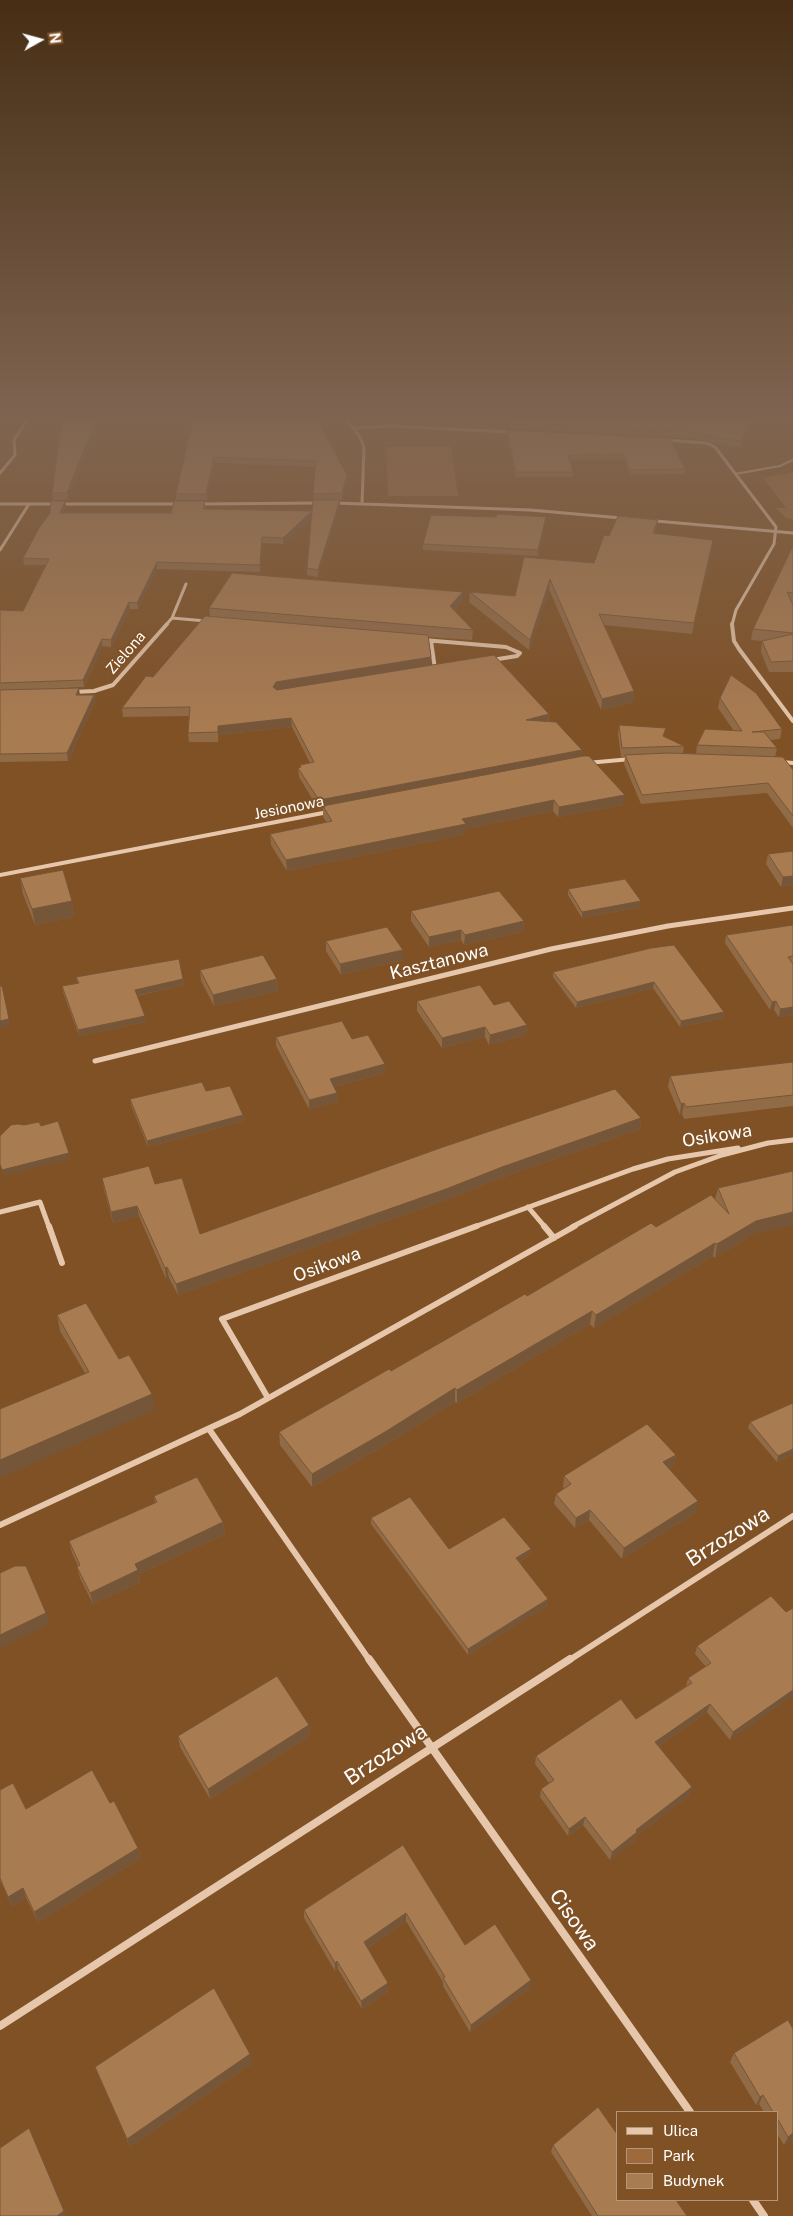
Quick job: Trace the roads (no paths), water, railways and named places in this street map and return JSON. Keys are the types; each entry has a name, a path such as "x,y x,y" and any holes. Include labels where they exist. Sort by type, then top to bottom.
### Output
{"street":[{"path":"0,550 17,522"},
{"path":"677,522 793,533"},
{"path":"773,522 776,531 774,544 736,610 731,627 734,641 739,649 793,721"},
{"name":"Zielona","path":"64,692 94,691 112,685 172,618 186,584"},
{"path":"172,618 210,621"},
{"path":"422,640 506,647 520,653 517,656 490,660"},
{"path":"431,640 436,669"},
{"path":"426,670 444,667"},
{"path":"582,763 639,759"},
{"path":"773,762 793,763"},
{"name":"Jesionowa","path":"0,875 330,811"},
{"name":"Kasztanowa","path":"95,1061 551,949 668,926 793,908"},
{"name":"Osikowa","path":"268,1398 222,1319 528,1206 651,1163 793,1140"},
{"name":"Osikowa","path":"0,1525 209,1429 268,1398 642,1188 675,1172 722,1155 768,1143"},
{"path":"0,1212 40,1202 62,1263"},
{"path":"528,1206 554,1238"},
{"path":"209,1429 430,1748"},
{"name":"Brzozowa","path":"0,2026 793,1516"},
{"name":"Cisowa","path":"430,1748 689,2111"},
{"path":"754,2201 764,2216"}]}
